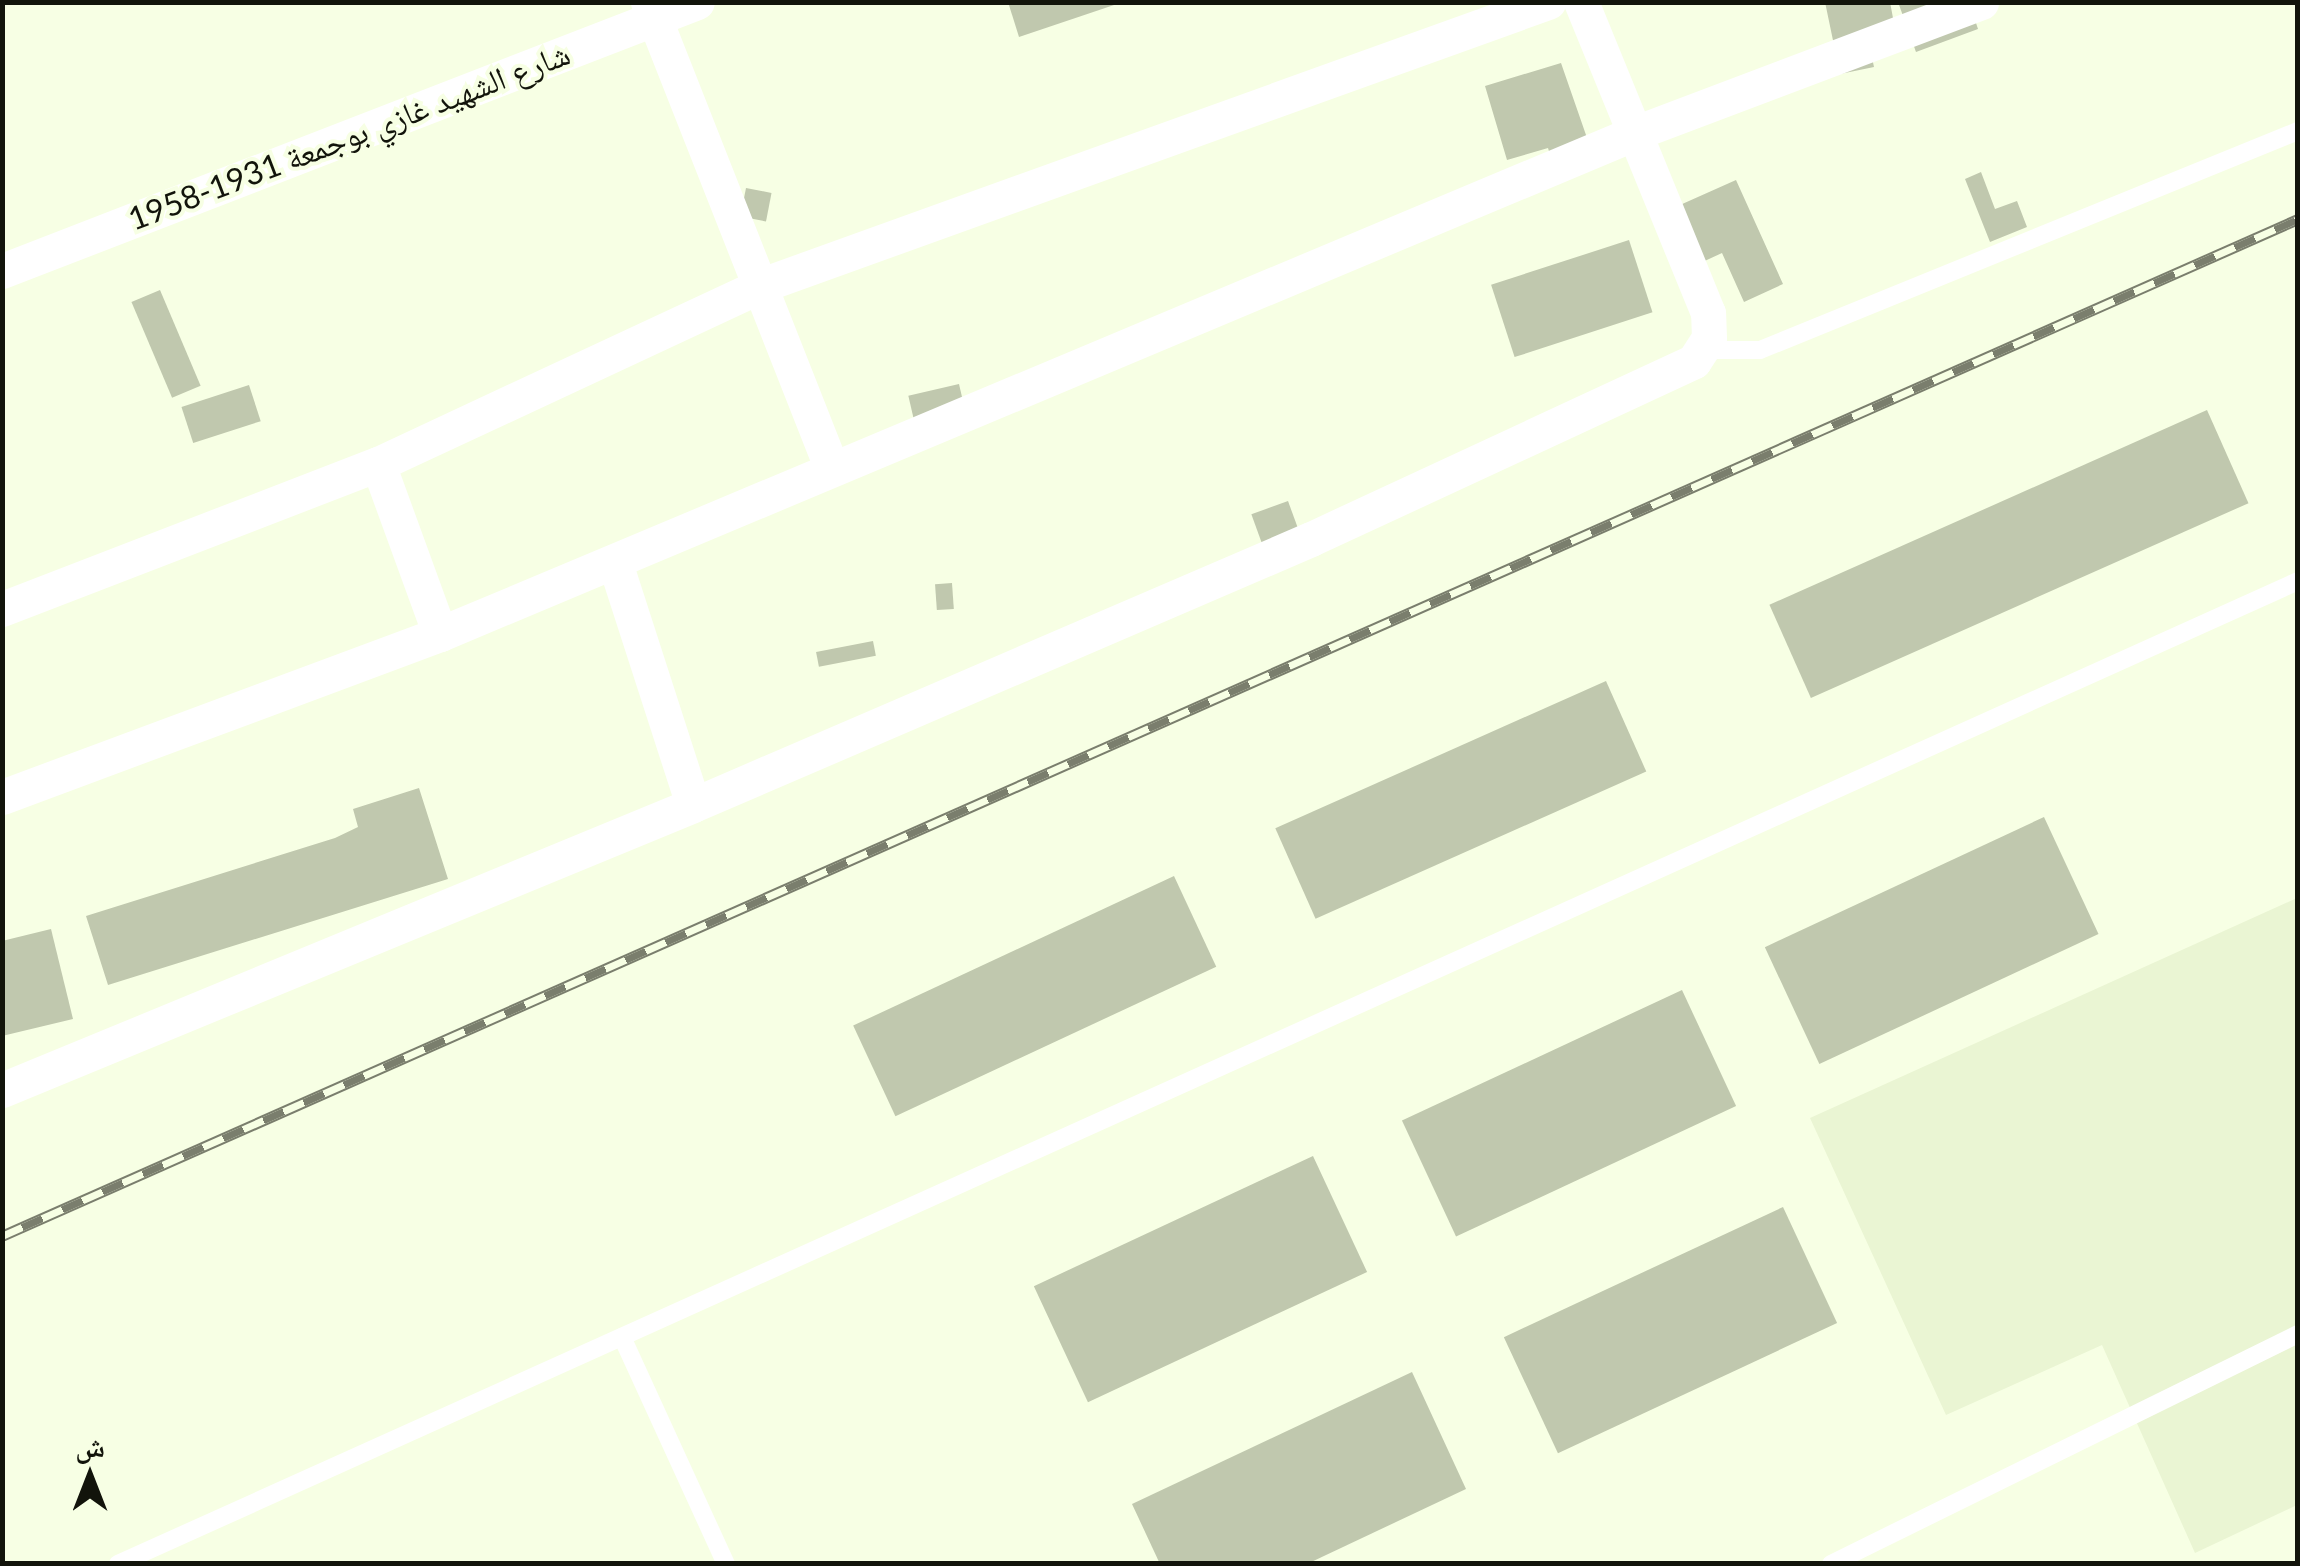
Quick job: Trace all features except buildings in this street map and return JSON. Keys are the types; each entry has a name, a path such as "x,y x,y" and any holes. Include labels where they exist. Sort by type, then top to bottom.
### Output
{"street":[{"name":"شارع الشهيد غازي بوجمعة 1931-1958","path":"2,271 651,10 696,2"},
{"path":"2,609 378,464 759,286 1548,2"},
{"path":"2,1090 693,805 1311,539 1680,368 1704,350 1708,312 1581,2"},
{"path":"2,797 440,634 615,563 831,466 1634,134 1980,2"},
{"path":"651,10 831,466"},
{"path":"378,464 440,634"},
{"path":"615,563 693,805"}],"lane":[{"path":"1704,350 1760,350 2298,131"},
{"path":"118,1564 2298,581"},
{"path":"1831,1564 2298,1334"},
{"path":"622,1336 724,1560 704,1564"}],"shaded area":[{"path":"2297,898 2297,1505 2195,1553 2102,1345 1946,1415 1810,1118"}],"railway":[{"path":"2,1236 2298,219"}]}
